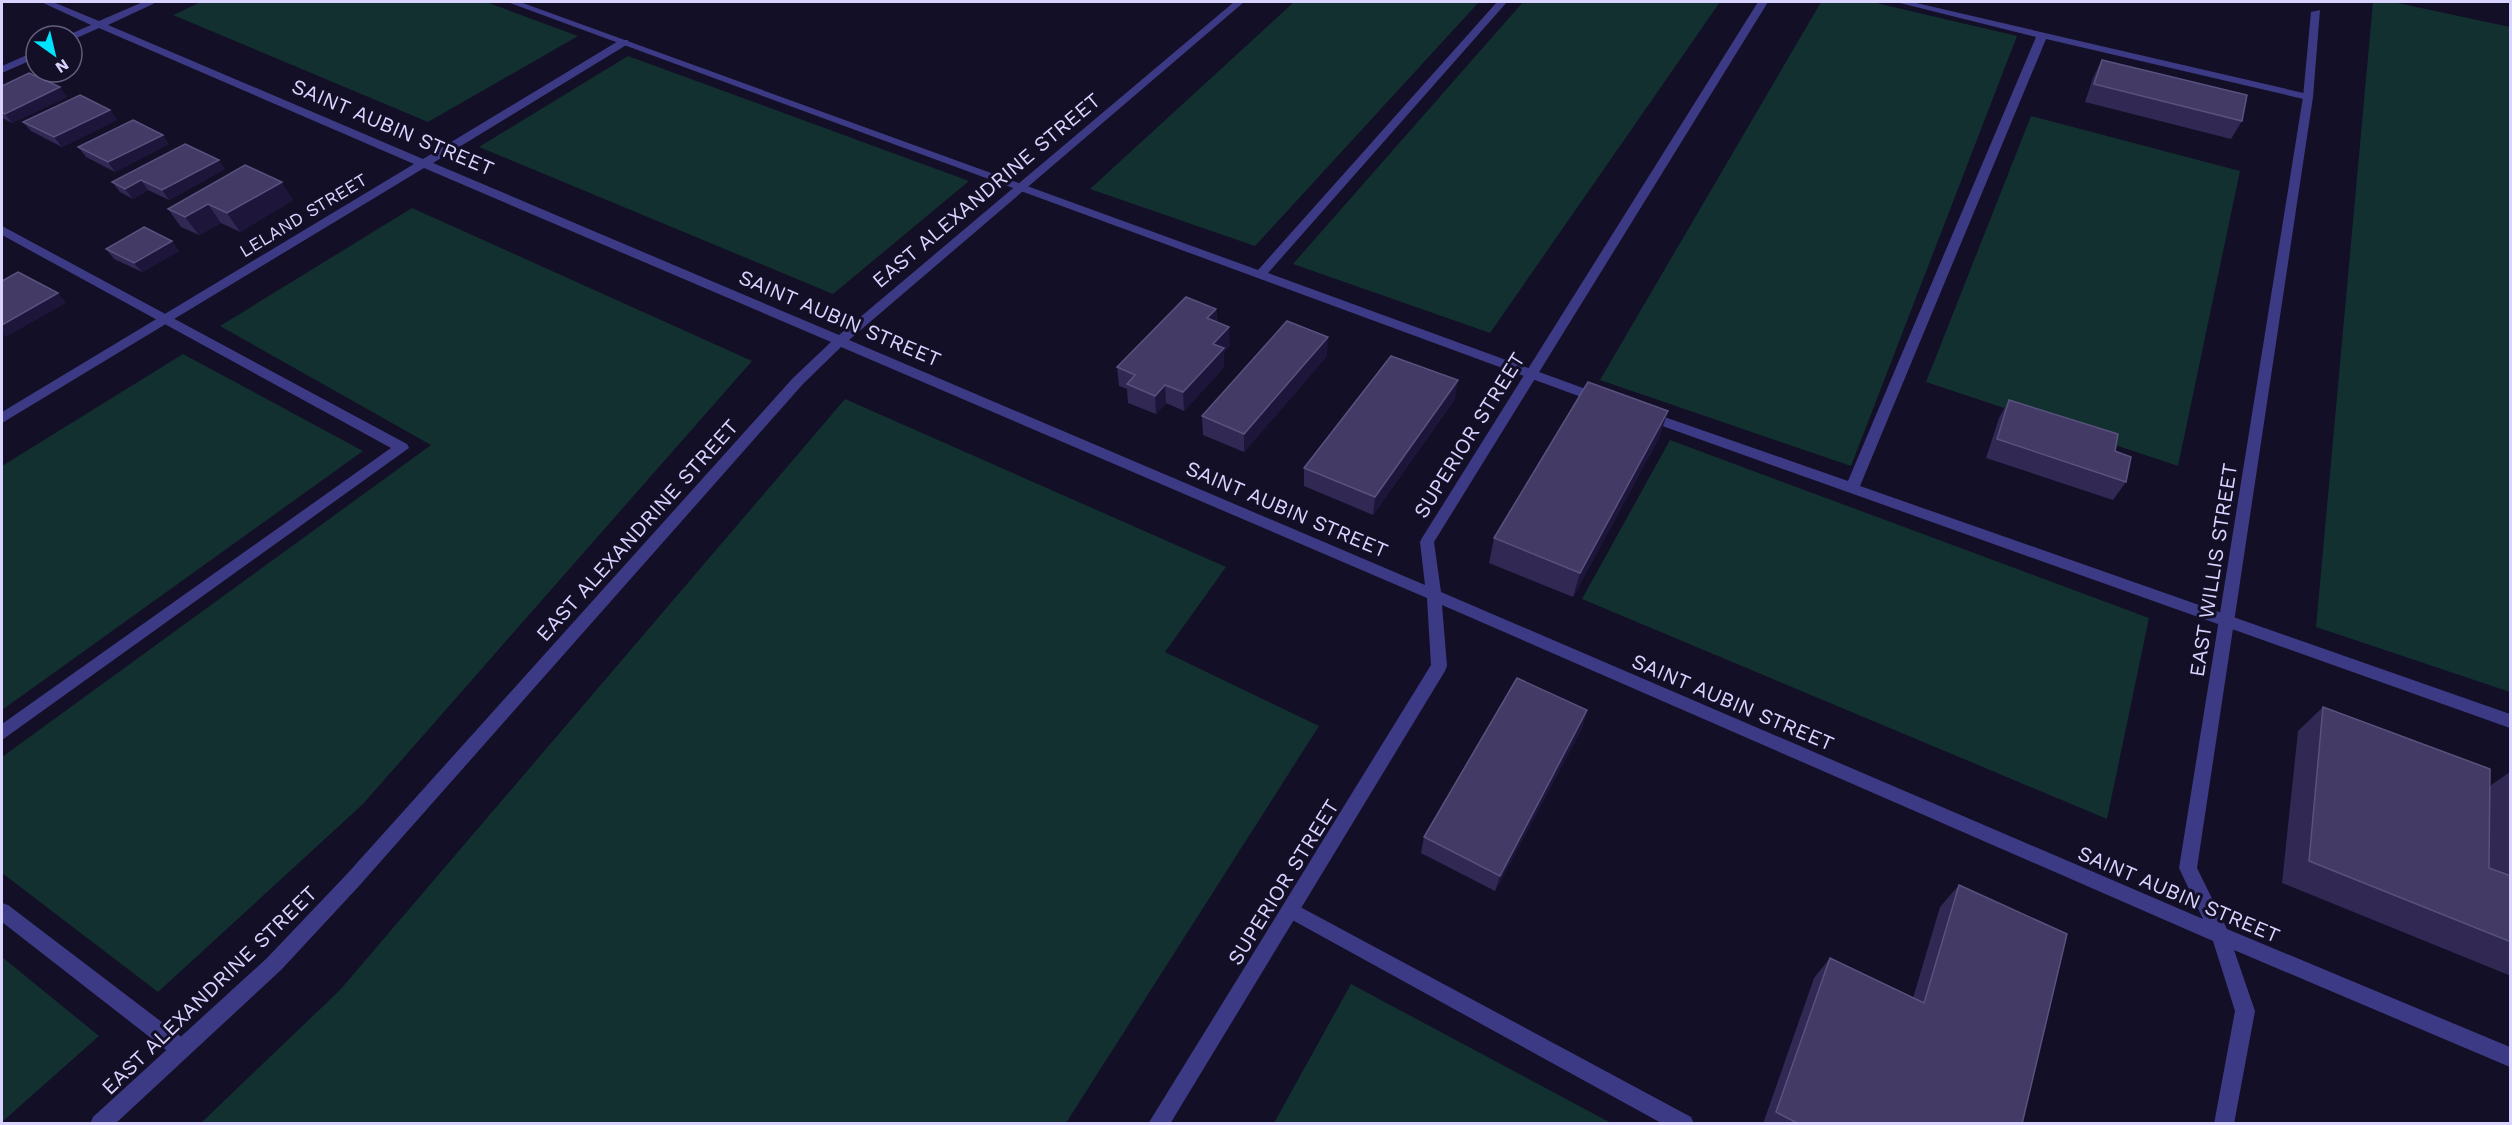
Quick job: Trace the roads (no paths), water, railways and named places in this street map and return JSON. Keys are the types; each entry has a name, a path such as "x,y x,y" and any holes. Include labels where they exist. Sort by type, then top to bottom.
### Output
{"street":[{"name":"SAINT AUBIN STREET","path":"46,2 1434,595 2220,935 2511,1057"},
{"path":"84,31 150,2"},
{"path":"512,2 1608,402"},
{"name":"EAST ALEXANDRINE STREET","path":"100,1124 274,964 353,880 798,381 840,341 1239,2"},
{"path":"1260,275 1502,2"},
{"name":"SUPERIOR STREET","path":"1158,1124 1439,666 1434,595 1427,542 1763,2"},
{"path":"1901,2 2308,97"},
{"name":"EAST WILLIS STREET","path":"2224,1124 2245,1011 2220,935 2188,868 2308,97 2316,12"},
{"path":"1852,488 2042,34"},
{"name":"LELAND STREET","path":"2,418 624,42"},
{"path":"2,70 24,60"},
{"path":"2,231 402,448 2,733"},
{"path":"1630,410 2511,721"},
{"path":"1291,910 1684,1124"},
{"path":"2,911 181,1049"}]}
